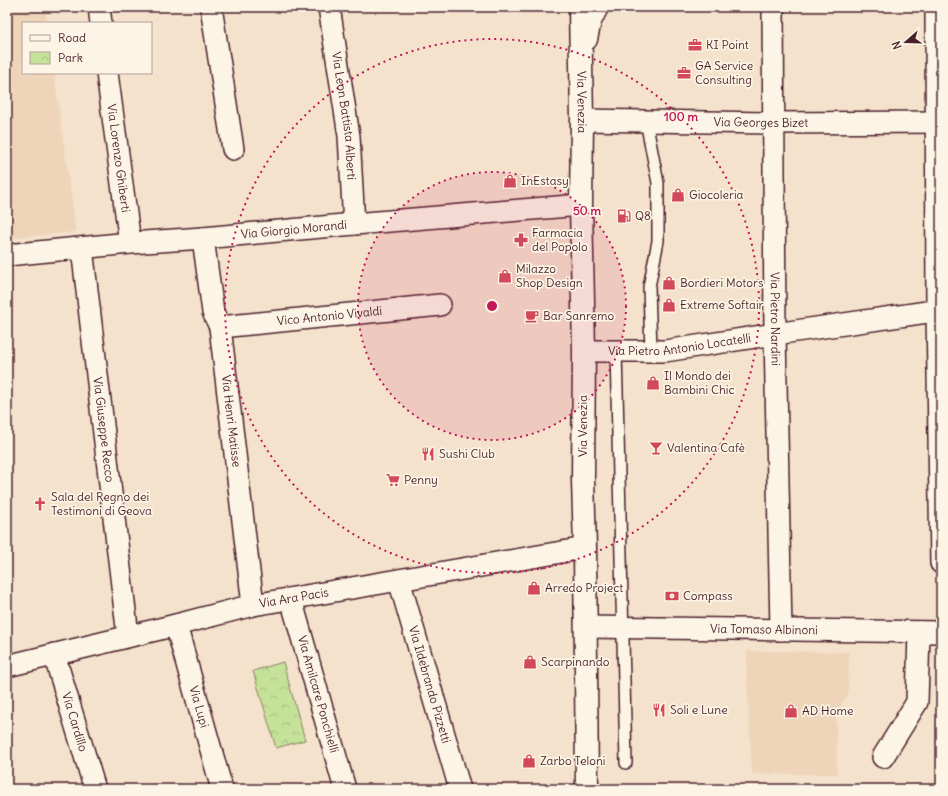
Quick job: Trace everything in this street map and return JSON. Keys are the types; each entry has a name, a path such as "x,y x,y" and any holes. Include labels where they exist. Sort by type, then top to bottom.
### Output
{"main road":[{"path":"580,7 581,63"},
{"path":"581,63 590,22 597,7"},
{"name":"Via Venezia","path":"581,63 581,205 584,351 583,480 587,789"}],"street":[{"path":"99,7 101,22"},
{"path":"211,7 233,149"},
{"name":"Via Leon Battista Alberti","path":"329,7 349,136 354,224"},
{"name":"Via Pietro Nardini","path":"773,7 775,334 781,630"},
{"path":"936,7 939,122 941,563"},
{"name":"Via Lorenzo Ghiberti","path":"107,74 130,243"},
{"name":"Via Georges Bizet","path":"582,120 774,123 939,122"},
{"name":"Via Giorgio Morandi","path":"7,254 581,205"},
{"name":"Via Henri Matisse","path":"203,238 213,312 220,327 254,605"},
{"name":"Via Giuseppe Recco","path":"82,248 128,636"},
{"name":"Vico Antonio Vivaldi","path":"220,327 440,305"},
{"name":"Via Pietro Antonio Locatelli","path":"584,351 665,351 939,311"},
{"name":"Via Ara Pacis","path":"7,666 254,605 585,548"},
{"name":"Via Ildebrando Pizzetti","path":"399,580 460,789"},
{"name":"Via Amilcare Ponchielli","path":"291,599 345,789"},
{"name":"Via Lupi","path":"176,625 222,789"},
{"name":"Via Tomaso Albinoni","path":"586,627 941,632"},
{"path":"883,758 917,702 919,632"},
{"name":"Via Cardillo","path":"54,654 95,789"}],"lane":[{"path":"646,121 658,183 658,241 650,287 651,351"},
{"path":"616,351 624,628 626,763"}],"shaded area":[{"path":"7,7 45,7 47,22 22,22 22,74 54,74 76,232 7,238"},
{"name":"AD Home","path":"747,651 849,652 848,695 836,712 837,774 752,774"}],"green space":[{"path":"283,662 305,740 276,748 253,671"}],"place":[{"name":"KI Point","path":"695,45"},
{"name":"GA Service Consulting","path":"684,73"},
{"name":"InEstasy","path":"510,181"},
{"name":"Giocoleria","path":"678,195"},
{"name":"Q8","path":"624,216"},
{"name":"Farmacia del Popolo","path":"521,240"},
{"name":"Milazzo Shop Design","path":"505,276"},
{"name":"Bordieri Motors","path":"669,283"},
{"name":"Extreme Softair","path":"669,305"},
{"name":"Bar Sanremo","path":"532,316"},
{"name":"Il Mondo dei Bambini Chic","path":"653,383"},
{"name":"Valentina Cafè","path":"656,448"},
{"name":"Sushi Club","path":"428,454"},
{"name":"Penny","path":"393,480"},
{"name":"Sala del Regno dei Testimoni di Geova","path":"40,504"},
{"name":"Arredo Project","path":"534,588"},
{"name":"Compass","path":"672,596"},
{"name":"Scarpinando","path":"530,662"},
{"name":"Soli e Lune","path":"659,710"},
{"name":"AD Home","path":"791,711"},
{"name":"Zarbo Teloni","path":"529,761"}]}
